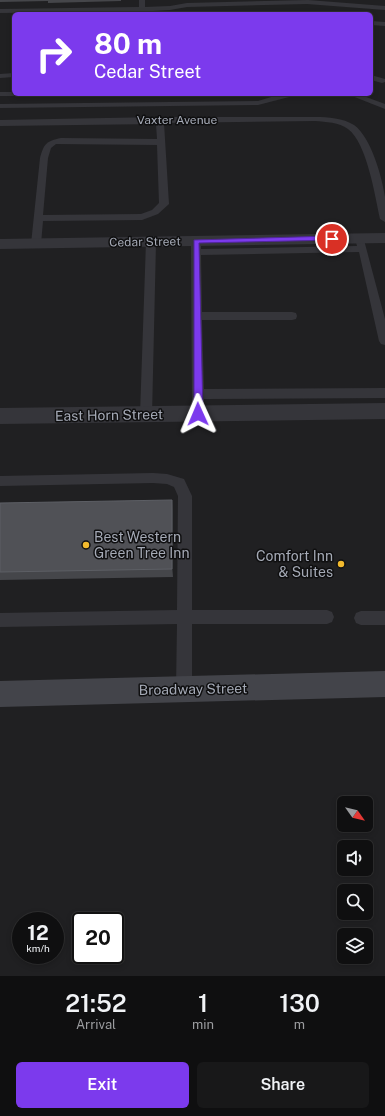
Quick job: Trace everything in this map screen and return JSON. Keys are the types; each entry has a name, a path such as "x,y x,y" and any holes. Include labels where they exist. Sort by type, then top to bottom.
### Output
{"street":[{"name":"Cedar Street","path":"0,244 151,242 196,247 361,244 385,238"},
{"name":"East Horn Street","path":"0,416 146,414 198,404 302,403 385,412"},
{"name":"Broadway Street","path":"0,694 385,684"}],"lane":[{"path":"142,0 142,9"},
{"path":"187,2 190,12"},
{"path":"0,11 81,12 170,8 187,2 307,2 385,8"},
{"path":"142,9 150,12"},
{"path":"373,23 385,24"},
{"path":"0,76 12,75"},
{"path":"373,78 382,81"},
{"path":"0,94 12,94"},
{"path":"69,106 70,96"},
{"path":"0,106 258,103 283,96"},
{"path":"356,96 385,107"},
{"name":"Vaxter Avenue","path":"0,123 315,119 340,121 359,133 368,152 385,219"},
{"path":"39,218 142,217 155,212 164,204 160,120"},
{"path":"36,244 44,158 47,147 54,142 161,142"},
{"path":"146,414 151,242"},
{"path":"361,244 385,341"},
{"path":"196,247 198,404"},
{"path":"197,316 292,316"},
{"path":"302,403 385,393"},
{"path":"0,481 153,478 167,479 180,483 185,496 184,689"},
{"path":"0,620 185,617 327,618"},
{"path":"361,618 385,618"}],"shaded area":[{"path":"0,0 385,0 385,976 0,976"}],"building":[{"name":"Best Western Green Tree Inn","path":"172,500 172,569 0,572 0,503"}],"place":[{"name":"Best Western Green Tree Inn","path":"86,545"},
{"name":"Comfort Inn & Suites","path":"341,564"}],"route":[{"path":"198,414 196,241 332,239"}]}
